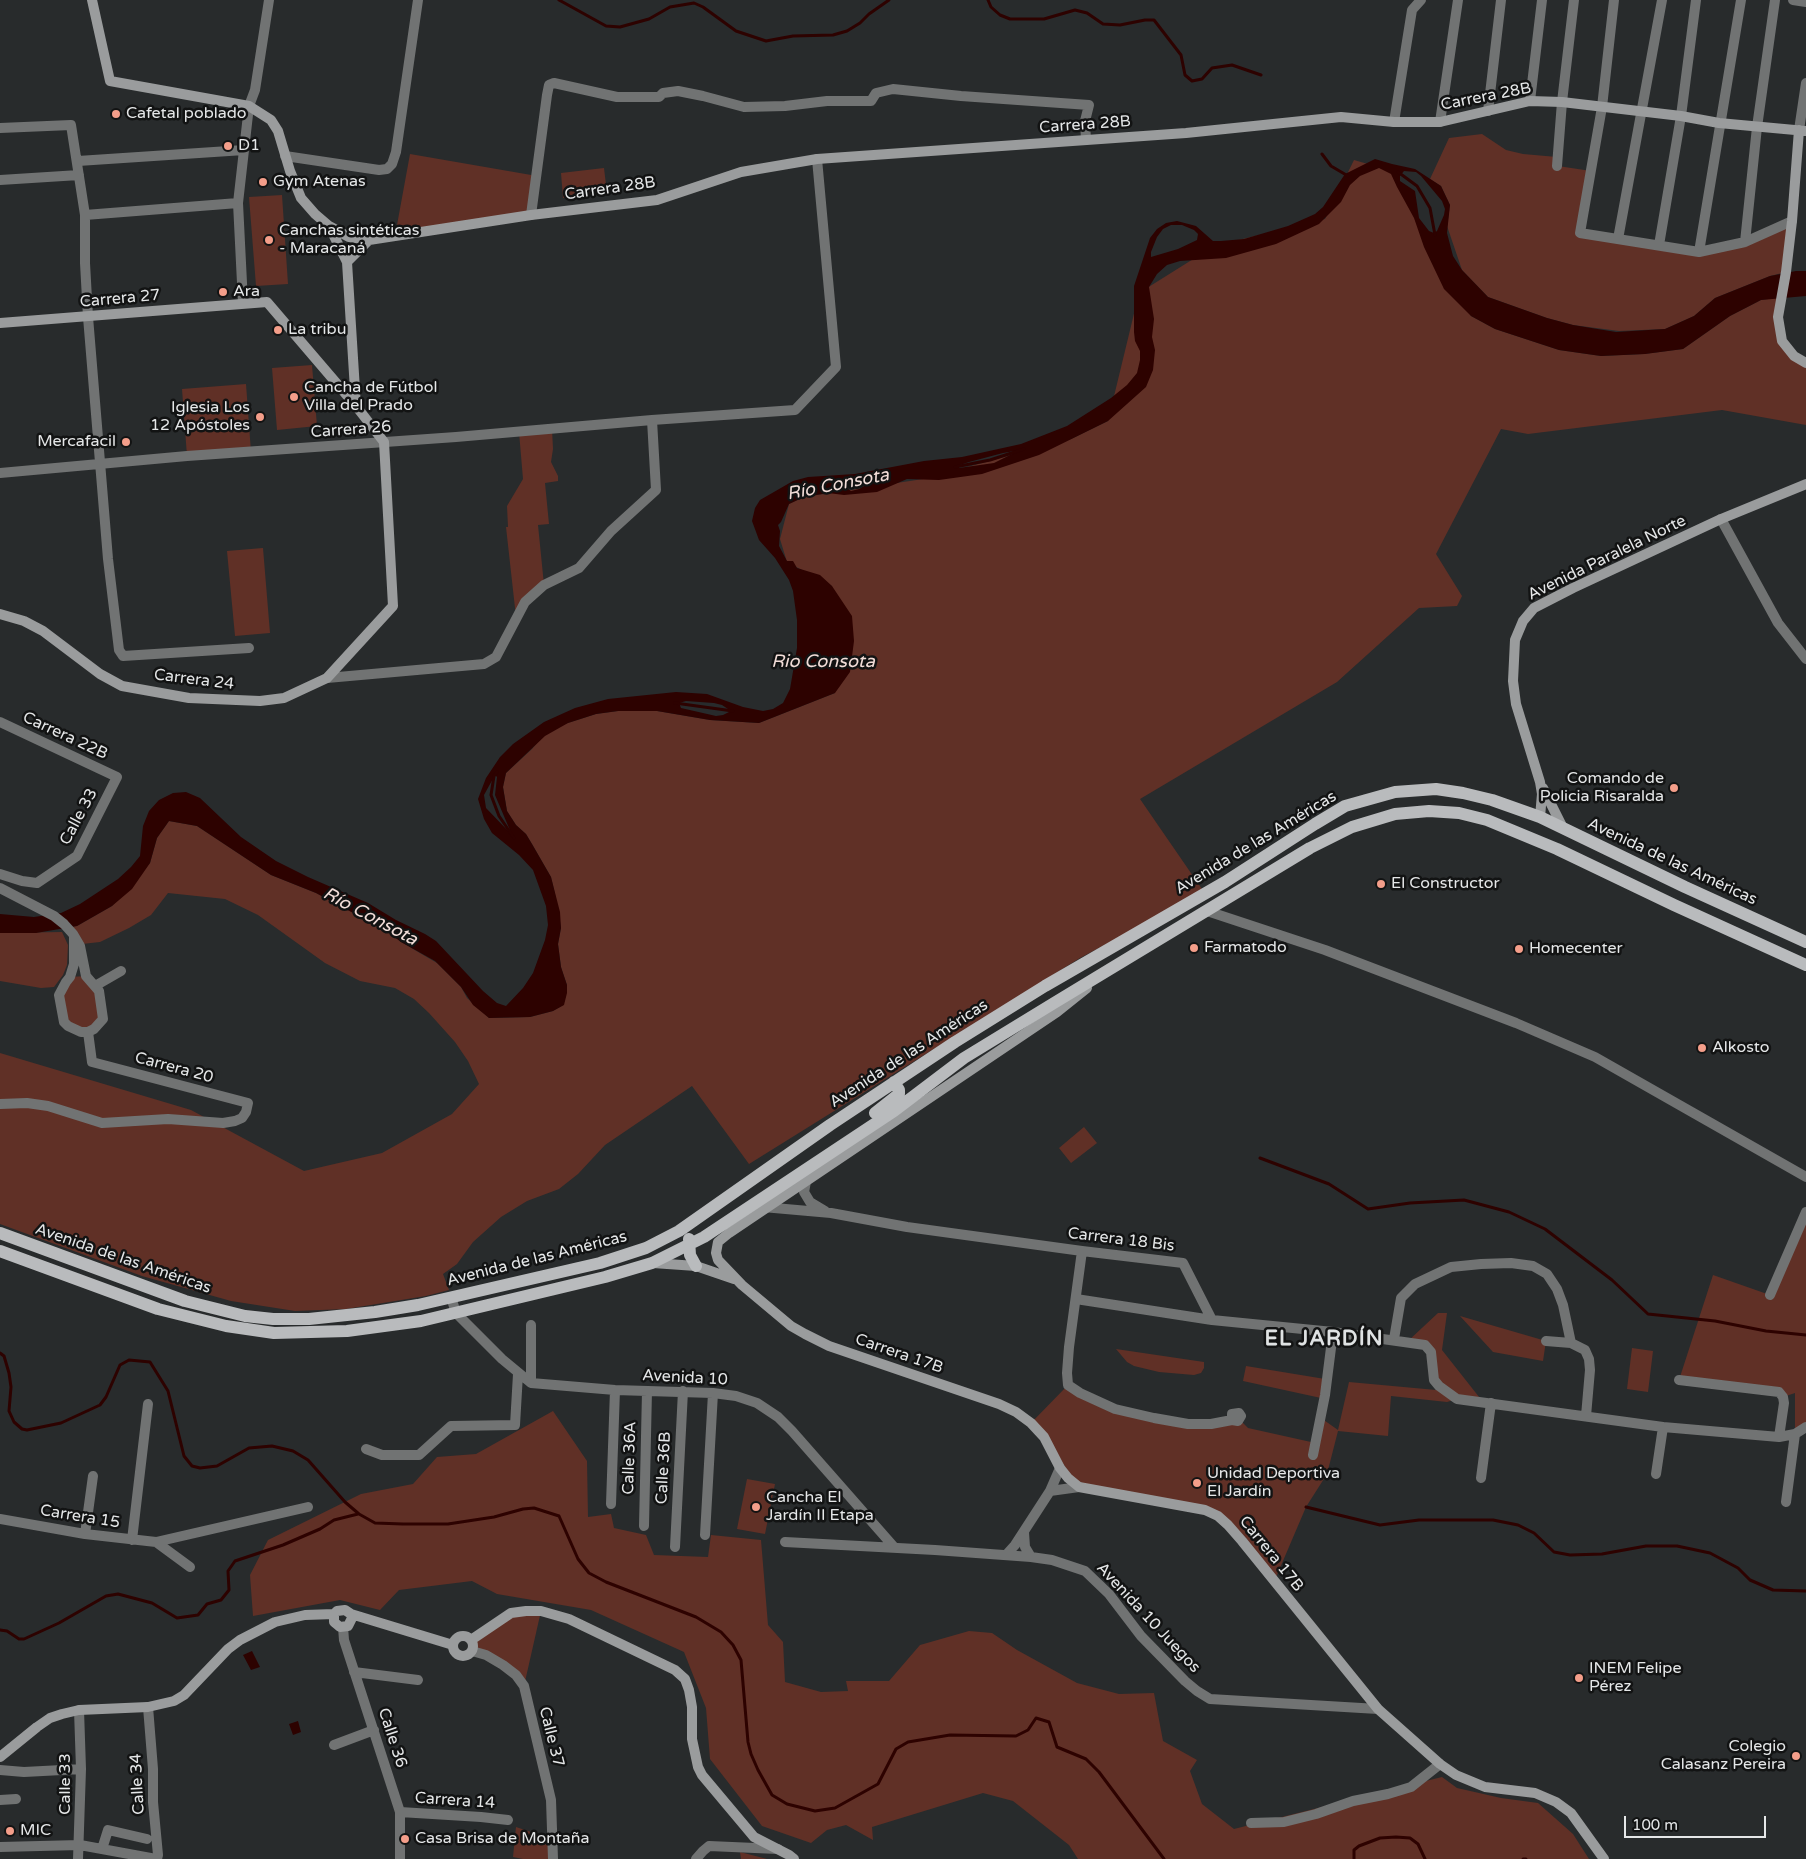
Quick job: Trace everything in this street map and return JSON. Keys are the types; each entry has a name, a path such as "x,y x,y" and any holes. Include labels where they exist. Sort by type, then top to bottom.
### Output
{"main road":[{"name":"Avenida de las Américas","path":"0,1233 185,1301 245,1316 273,1319 344,1316 375,1312 450,1298 600,1263 646,1248 679,1231 955,1042 1045,986 1225,882 1284,843 1346,806 1395,792 1436,790 1464,793 1492,800 1540,817 1806,942"},
{"name":"Avenida de las Américas","path":"0,1251 158,1309 245,1329 274,1333 347,1331 421,1321 605,1277 652,1263 704,1237 894,1110 964,1058 1310,848 1352,827 1395,814 1429,811 1459,813 1487,820 1557,849 1806,965"},
{"path":"1207,911 1203,902 1225,882"},
{"path":"811,1165 839,1138 896,1098 899,1090 894,1082"},
{"path":"696,1266 690,1255 689,1236 695,1227 727,1204 736,1192"}],"street":[{"path":"92,0 110,81 249,106 271,120 278,131 284,156 301,198 329,226 347,262 356,406 384,442"},
{"path":"243,303 238,203 249,106 255,90 269,0"},
{"path":"284,156 379,170 387,169 392,164 396,152 418,0"},
{"path":"1394,122 1412,10 1421,0"},
{"path":"1440,122 1458,0"},
{"path":"1488,112 1500,0"},
{"path":"1530,101 1542,0"},
{"path":"1557,166 1562,102 1574,0"},
{"path":"1614,0 1602,107 1580,233 1699,252 1745,242 1792,221"},
{"path":"1618,239 1662,0"},
{"path":"1659,245 1681,116 1696,0"},
{"path":"1699,252 1741,0"},
{"path":"1745,242 1757,126 1775,0"},
{"path":"1793,0 1806,2"},
{"path":"531,214 547,95 549,84 554,83 617,97 659,96 664,93 678,91 744,107 785,106 827,101 871,101 876,92 893,88 961,96 1089,105 1085,121 1086,140"},
{"path":"1806,83 1803,131 1786,272 1778,317 1782,341 1794,356 1806,363"},
{"name":"Carrera 28B","path":"329,226 348,237 369,240 531,214 657,200 741,172 817,159 1186,133 1341,117 1394,122 1440,122 1530,101 1562,102 1681,116 1719,123 1803,131"},
{"path":"0,128 71,125 85,215 88,317 112,603 119,650 123,656 249,648"},
{"path":"78,161 244,150"},
{"name":"Carrera 26","path":"0,472 795,410 836,367 817,159"},
{"path":"0,180 79,174"},
{"path":"85,215 238,203"},
{"path":"347,262 369,240"},
{"name":"Carrera 27","path":"0,323 267,302 356,406"},
{"path":"327,678 484,664 496,656 526,602 544,585 579,568 611,531 656,490 652,420"},
{"name":"Carrera 24","path":"0,614 24,621 43,631 100,674 122,686 189,698 260,702 284,698 327,678 393,606 384,442"},
{"name":"Avenida Paralela Norte","path":"1540,817 1542,794 1540,782 1516,704 1513,681 1515,640 1523,621 1534,608 1542,604 1721,519 1806,484"},
{"path":"1721,519 1778,622 1806,659"},
{"name":"Carrera 22B","path":"0,722 117,777"},
{"name":"Calle 33","path":"0,874 22,881 37,883 77,856 117,777"},
{"name":"Avenida Paralela Norte","path":"1540,782 1563,828"},
{"path":"0,888 43,910 64,924 74,937 80,946 86,976 99,991 103,1019 94,1029 88,1032 81,1032 64,1022 59,995 70,978 74,964 74,937"},
{"path":"1207,911 1334,953 1516,1023 1595,1057 1806,1177"},
{"path":"95,986 121,971"},
{"path":"767,1207 1057,1012 1108,971"},
{"path":"70,978 86,976"},
{"name":"Carrera 20","path":"0,1104 27,1103 48,1106 102,1123 168,1119 222,1124 242,1118 246,1112 248,1103 92,1062 88,1032"},
{"path":"805,1182 811,1165"},
{"name":"Carrera 18 Bis","path":"805,1182 804,1192 810,1202 820,1209 831,1213"},
{"name":"Carrera 18 Bis","path":"747,1208 767,1207 831,1213 907,1227 1183,1263 1212,1320"},
{"name":"Carrera 17B","path":"767,1207 718,1242 716,1253 718,1260 735,1279 791,1326 829,1346 999,1404 1016,1412 1031,1423 1044,1437 1060,1468 1079,1487 1205,1510 1218,1516 1242,1541 1378,1709 1440,1764 1456,1775 1485,1787 1535,1793 1556,1802 1571,1813 1604,1859"},
{"path":"1770,1295 1806,1212"},
{"path":"1082,1251 1069,1347 1068,1385 1115,1410 1188,1424 1211,1424 1232,1420"},
{"name":"Carrera 17B","path":"652,1263 696,1266 735,1279"},
{"path":"1394,1339 1401,1298 1415,1284 1450,1267 1511,1263 1533,1266 1547,1274 1557,1289 1563,1305 1570,1343"},
{"name":"Avenida 10","path":"450,1298 456,1313 518,1374 531,1383 614,1390 682,1391 736,1396 757,1403 778,1417 894,1547"},
{"path":"1076,1299 1212,1320 1394,1339 1425,1345 1430,1352 1434,1380 1457,1399 1663,1426 1780,1437 1795,1434 1806,1427"},
{"path":"531,1325 531,1383"},
{"path":"1313,1455 1325,1394 1333,1332"},
{"path":"1546,1341 1570,1343 1586,1350 1590,1370 1586,1416"},
{"path":"366,1449 382,1455 419,1455 451,1426 515,1425 518,1374"},
{"path":"1679,1380 1778,1392 1783,1397 1784,1403 1780,1437"},
{"path":"611,1504 614,1390"},
{"name":"Calle 36A","path":"644,1526 647,1391"},
{"name":"Calle 36B","path":"675,1547 682,1391"},
{"path":"705,1536 714,1394"},
{"path":"1481,1478 1491,1403"},
{"path":"132,1540 148,1404"},
{"path":"1656,1474 1663,1426"},
{"path":"1786,1502 1795,1434"},
{"path":"1006,1555 1024,1532 1050,1491 1060,1468"},
{"path":"85,1534 93,1476"},
{"path":"1050,1491 1079,1487"},
{"name":"Carrera 15","path":"0,1519 85,1534 156,1542 308,1507"},
{"path":"1024,1532 1025,1547 1031,1557"},
{"path":"156,1542 190,1567"},
{"name":"Avenida 10 Juegos","path":"785,1542 894,1547 1052,1560 1085,1572 1109,1594 1141,1636 1185,1681 1210,1699 1378,1709"},
{"path":"0,1757 50,1718 79,1710 148,1707 174,1700 184,1695 228,1649 240,1640 275,1622 305,1615 334,1614 337,1611 345,1610 351,1614 453,1645"},
{"path":"471,1645 464,1636 460,1636 454,1641 453,1645 456,1653 467,1655 471,1645 511,1612 526,1610 542,1611 569,1619 675,1670 685,1679 689,1690 692,1707 692,1739 698,1767 727,1806 754,1837 794,1859"},
{"path":"334,1614 334,1622 343,1627 348,1626 351,1622 351,1614"},
{"name":"Calle 36","path":"343,1627 344,1640 400,1812 400,1859"},
{"name":"Calle 37","path":"471,1645 516,1675 524,1686 551,1800 553,1854"},
{"path":"354,1672 418,1680"},
{"name":"Calle 34","path":"148,1707 157,1859"},
{"name":"Calle 33","path":"78,1859 80,1845 81,1769 79,1710"},
{"path":"334,1745 374,1730"},
{"path":"1251,1823 1284,1822 1316,1814 1353,1801 1388,1794 1410,1787 1440,1764"},
{"path":"0,1770 24,1772 81,1769"},
{"path":"0,1800 16,1799"},
{"name":"Carrera 14","path":"400,1812 481,1816 508,1820"},
{"path":"102,1849 108,1830 147,1839"},
{"path":"0,1847 80,1845 157,1859"},
{"path":"696,1859 709,1846 778,1849"}],"shaded area":[{"path":"1482,134 1506,150 1523,154 1557,157 1558,166 1591,171 1580,233 1699,252 1792,221 1786,272 1770,276 1715,298 1694,316 1665,329 1619,331 1573,325 1488,297 1462,270 1447,226 1450,205 1441,186 1430,179 1449,138"},
{"path":"410,154 537,176 531,215 395,236"},
{"path":"1354,160 1392,171 1471,316 1495,329 1559,350 1601,356 1644,354 1683,349 1730,316 1761,300 1782,297 1782,341 1806,363 1806,425 1722,410 1528,434 1501,429 1436,554 1462,596 1457,606 1419,608 1337,682 1140,799 1204,892 1080,958 749,1164 692,1086 605,1145 578,1174 559,1189 527,1201 501,1217 473,1242 457,1264 443,1274 449,1290 426,1296 346,1309 295,1311 231,1301 142,1276 0,1224 0,1053 191,1110 304,1171 382,1153 452,1114 479,1084 468,1061 455,1042 414,999 395,988 360,981 325,963 258,915 225,899 168,893 151,915 100,942 82,944 71,927 77,926 112,906 150,863 157,838 169,821 197,826 271,875 316,893 387,931 401,942 437,963 461,987 467,998 489,1018 530,1017 553,1011 563,1005 567,985 561,967 558,944 561,928 555,894 551,877 532,844 507,811 503,787 506,773 532,749 549,729 596,714 618,711 657,711 710,720 759,723 835,693 832,586 787,562 780,539 789,504 804,497 923,479 1071,439 1108,421 1139,293 1214,246 1325,219"},
{"path":"604,168 607,193 563,198 561,173"},
{"name":"Canchas sintéticas - Maracaná","path":"282,195 288,284 256,286 249,197"},
{"name":"Cancha de Fútbol Villa del Prado","path":"312,365 317,426 277,430 272,368"},
{"path":"246,384 251,452 187,456 182,389"},
{"path":"552,429 553,449 551,462 558,476 558,481 545,483 549,524 538,525 544,585 516,617 506,527 508,527 507,506 523,479 519,432"},
{"path":"263,548 270,633 235,636 227,551"},
{"path":"62,932 68,945 67,965 63,975 54,987 41,988 0,981 0,933"},
{"path":"86,976 99,991 103,1019 94,1029 68,1026 59,995 70,977"},
{"path":"1084,1127 1097,1143 1071,1163 1059,1148"},
{"path":"1806,1212 1806,1428 1795,1434 1795,1393 1783,1397 1679,1380 1713,1275 1770,1295"},
{"name":"Unidad Deportiva El Jardín","path":"1438,1313 1447,1313 1442,1350 1483,1402 1457,1399 1447,1402 1391,1396 1388,1436 1338,1431 1327,1474 1306,1507 1274,1582 1218,1516 1079,1487 1031,1423 1068,1385 1115,1409 1188,1424 1240,1420 1248,1428 1311,1442 1321,1418 1338,1430 1349,1382 1447,1391 1439,1386 1431,1352 1408,1341"},
{"path":"1460,1316 1546,1341 1543,1361 1493,1352"},
{"path":"1632,1348 1653,1351 1648,1392 1627,1389"},
{"path":"1116,1349 1204,1362 1204,1368 1201,1373 1194,1375 1159,1372 1134,1366 1127,1362"},
{"path":"1246,1366 1325,1379 1321,1398 1243,1381"},
{"path":"553,1411 587,1461 588,1517 611,1514 614,1528 646,1535 654,1555 708,1557 711,1535 761,1540 768,1625 783,1642 785,1682 821,1692 848,1691 846,1681 889,1681 920,1645 969,1631 992,1633 1017,1650 1077,1683 1119,1694 1154,1693 1163,1741 1197,1760 1190,1771 1202,1804 1234,1829 1442,1777 1457,1788 1501,1798 1538,1803 1573,1834 1589,1859 1078,1859 1069,1845 1013,1801 983,1793 872,1827 873,1840 846,1825 827,1830 811,1843 762,1826 710,1759 706,1708 684,1652 591,1610 497,1594 472,1581 399,1590 380,1610 340,1600 253,1616 250,1575 268,1540 361,1494 413,1484 437,1457 476,1454"},
{"name":"Cancha El Jardín II Etapa","path":"747,1479 775,1484 765,1534 737,1529"},
{"path":"541,1611 524,1686 473,1647 473,1644 511,1613"},
{"path":"516,1827 549,1838 549,1859 513,1857"},
{"path":"740,1852 767,1859 741,1859"}],"water":[{"name":"Rio Consota","path":"1375,159 1415,169 1441,186 1450,205 1447,233 1453,256 1462,270 1488,297 1573,325 1616,332 1665,329 1694,316 1715,298 1770,276 1796,271 1806,271 1806,296 1761,300 1730,316 1683,349 1645,354 1601,356 1559,350 1495,329 1471,316 1444,289 1424,247 1414,218 1391,174 1379,168 1360,176 1350,185 1341,202 1319,224 1276,244 1226,258 1180,261 1167,265 1157,274 1149,287 1154,319 1152,337 1155,350 1153,370 1146,387 1108,421 1039,455 982,474 939,480 907,479 877,492 844,495 828,493 804,497 789,504 778,525 780,531 779,546 787,561 793,561 797,568 820,575 832,586 852,616 854,641 850,672 835,693 759,723 710,720 657,711 618,711 596,714 568,723 545,736 506,773 503,787 507,811 516,825 526,834 551,877 560,912 561,928 558,944 561,967 567,985 564,1005 553,1011 530,1017 489,1018 473,1005 461,987 435,961 401,942 387,931 316,893 271,875 197,826 169,821 157,838 150,863 132,889 112,906 77,926 36,933 0,933 0,914 34,917 61,913 80,904 118,879 140,856 143,826 149,811 159,800 173,793 186,792 200,798 241,837 276,861 368,903 436,941 483,991 497,1003 506,1006 523,988 533,973 545,940 548,925 546,906 533,870 519,855 492,833 484,819 478,799 486,778 500,757 513,744 544,722 575,708 608,699 676,692 707,694 743,707 763,711 773,709 783,703 790,689 797,648 797,620 793,591 789,580 775,558 759,540 752,521 755,508 760,500 793,481 808,477 855,474 924,461 962,457 1021,444 1067,426 1111,398 1127,385 1137,373 1140,351 1135,341 1134,332 1134,286 1150,238 1157,229 1166,223 1177,221 1196,226 1213,241 1244,239 1288,226 1315,214 1323,207 1345,174","holes":["1404,171 1416,172 1442,201 1445,209 1444,215 1437,231 1434,233 1429,231 1419,218 1415,191 1400,181 1400,176","1171,225 1182,225 1194,230 1198,234 1197,240 1178,249 1151,257 1157,237 1163,229","1020,450 994,463 959,468 960,465 1003,453","880,477 859,489 851,491 848,489 848,485 856,480","686,701 714,703 722,705 731,711 716,716 681,708 679,703","495,775 497,777 495,795 512,835 486,808 484,795"]},
{"path":"252,1651 260,1667 251,1670 243,1655"},
{"path":"298,1721 301,1732 293,1735 289,1724"}],"waterway":[{"path":"559,0 606,26 620,27 649,19 670,7 694,3 703,7 736,31 766,41 793,36 833,35 847,31 889,0"},
{"path":"988,0 991,7 1000,15 1010,19 1044,19 1075,10 1087,13 1103,24 1120,25 1154,20 1181,55 1185,75 1192,81 1202,79 1212,68 1232,65 1261,75"},
{"path":"1322,154 1331,166 1348,176"},
{"name":"Río Consota","path":"1398,172 1417,186 1430,208 1435,235"},
{"name":"Río Consota","path":"955,467 990,460 1024,449"},
{"name":"Río Consota","path":"845,485 855,485 885,476"},
{"name":"Río Consota","path":"675,703 733,711"},
{"name":"Río Consota","path":"497,772 494,776 491,795 499,816 514,838"},
{"path":"1260,1158 1329,1184 1368,1209 1410,1203 1464,1200 1509,1212 1545,1229 1612,1280 1648,1314 1715,1321 1766,1331 1806,1335"},
{"path":"0,1353 4,1356 9,1373 11,1387 9,1411 14,1422 22,1429 27,1430 61,1423 100,1405 106,1397 120,1365 129,1360 150,1362 168,1391 184,1456 192,1466 200,1468 217,1466 249,1448 272,1446 293,1451 308,1460 345,1502 359,1514 375,1523 448,1524 494,1517 534,1508 559,1516 578,1559 589,1573 606,1582 696,1617 721,1632 733,1645 741,1660 748,1742 751,1754 772,1795 787,1804 815,1811 835,1808 878,1784 896,1749 908,1742 950,1735 1016,1736 1028,1730 1036,1718 1049,1722 1057,1747 1086,1759 1099,1772 1164,1859"},
{"path":"1306,1507 1380,1525 1419,1520 1493,1520 1518,1525 1534,1533 1554,1552 1570,1555 1602,1554 1646,1546 1677,1546 1710,1553 1738,1568 1750,1580 1773,1590 1806,1591"},
{"path":"0,1630 7,1631 19,1639 24,1639 59,1623 106,1596 118,1594 152,1603 177,1618 198,1615 207,1604 221,1600 229,1590 228,1571 235,1561 283,1545 320,1529 334,1520 358,1514"},
{"path":"1354,1859 1354,1850 1359,1846 1380,1838 1396,1837 1410,1838 1418,1844 1425,1859"}],"place":[{"name":"Cafetal poblado","path":"116,114"},
{"name":"D1","path":"228,146"},
{"name":"Gym Atenas","path":"263,182"},
{"name":"Canchas sintéticas - Maracaná","path":"269,240"},
{"name":"Ara","path":"223,292"},
{"name":"La tribu","path":"278,330"},
{"name":"Cancha de Fútbol Villa del Prado","path":"294,397"},
{"name":"Iglesia Los 12 Apóstoles","path":"260,417"},
{"name":"Mercafacil","path":"126,442"},
{"name":"Comando de Policia Risaralda","path":"1674,788"},
{"name":"El Constructor","path":"1381,884"},
{"name":"Farmatodo","path":"1194,948"},
{"name":"Homecenter","path":"1519,949"},
{"name":"Alkosto","path":"1702,1048"},
{"name":"Unidad Deportiva El Jardín","path":"1197,1483"},
{"name":"Cancha El Jardín II Etapa","path":"756,1507"},
{"name":"INEM Felipe Pérez","path":"1579,1678"},
{"name":"Colegio Calasanz Pereira","path":"1796,1756"},
{"name":"MIC","path":"10,1831"},
{"name":"Casa Brisa de Montaña","path":"405,1839"}],"district":[{"name":"EL JARDÍN","path":"1324,1339"}]}
